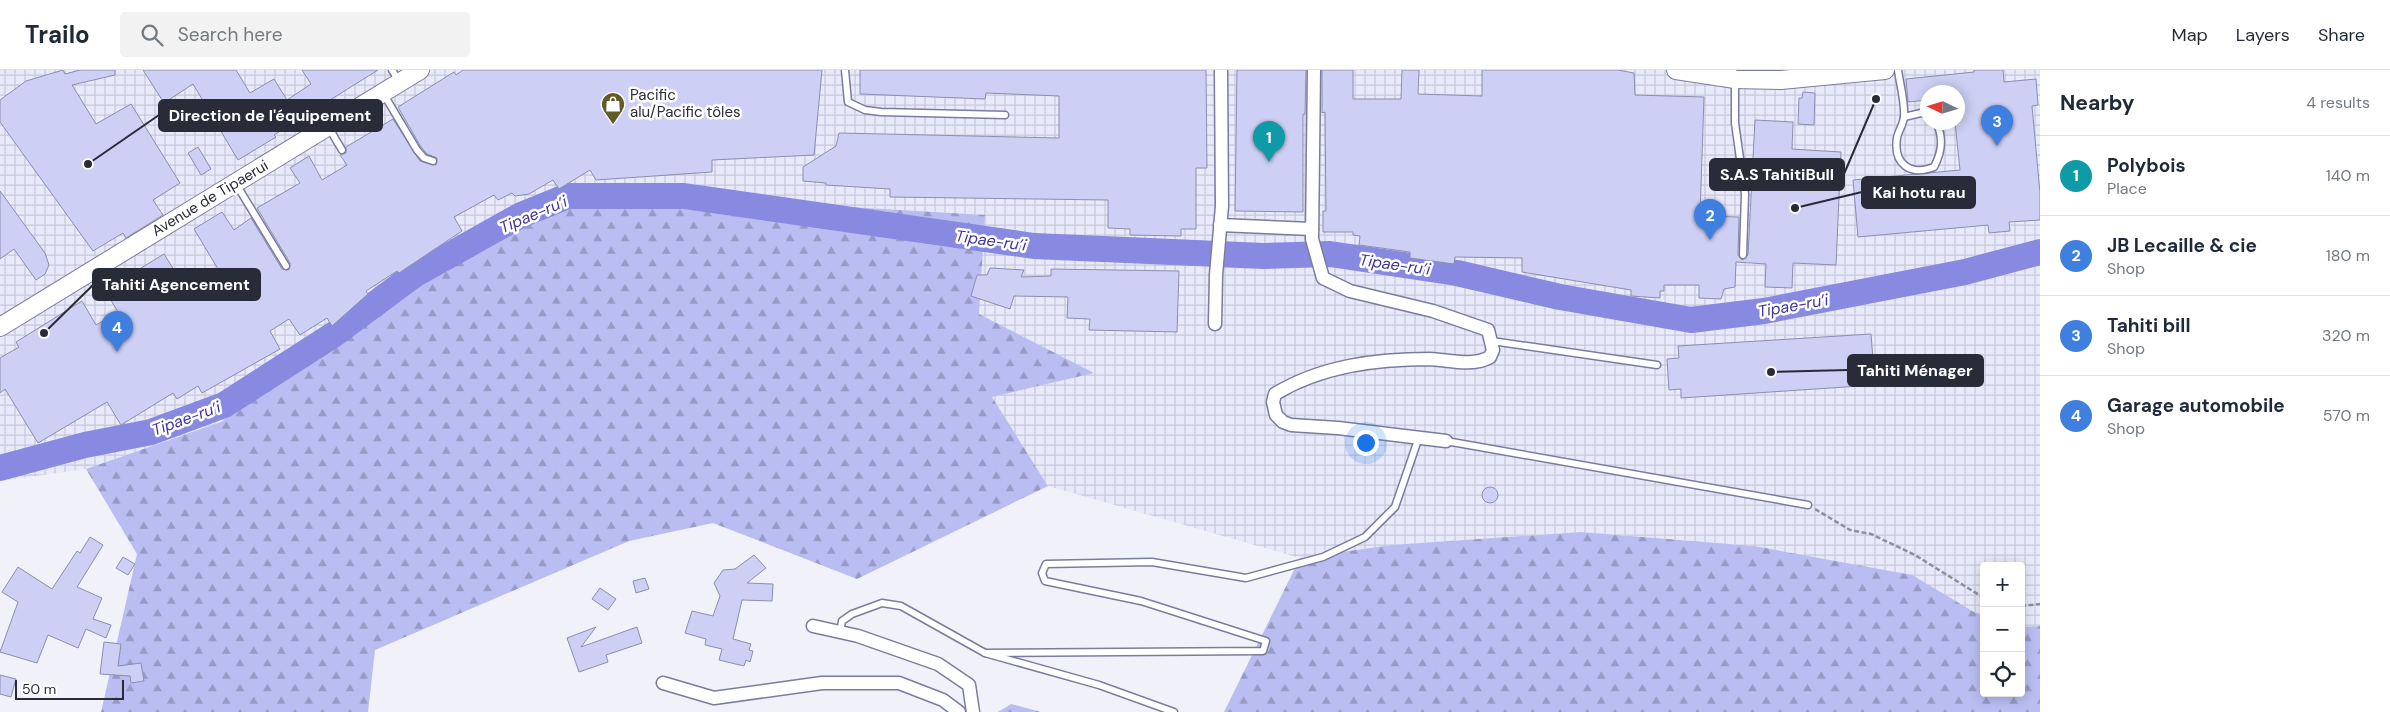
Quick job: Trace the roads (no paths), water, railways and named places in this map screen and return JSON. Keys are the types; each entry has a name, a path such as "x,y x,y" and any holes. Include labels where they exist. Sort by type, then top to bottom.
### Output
{"main road":[{"name":"Avenue de Tipaerui","path":"0,327 383,93 396,76 420,70"},
{"path":"1676,70 1735,79 1781,80 1885,70"}],"street":[{"path":"1216,324 1218,243 1222,206 1221,70"},
{"path":"1314,70 1312,234 1322,278 1336,286 1433,311 1488,330 1493,350 1490,357 1474,362 1429,359 1350,364 1328,370 1275,394 1273,402 1276,415 1283,422 1290,425 1338,428 1446,441"},
{"path":"1220,225 1312,234"},
{"path":"813,626 858,636 938,664 969,685 973,712"},
{"path":"663,682 714,698 822,683 899,683 943,700 958,712"}],"lane":[{"path":"845,70 848,102 865,110 1006,115"},
{"path":"1898,70 1904,117 1897,138 1898,154 1903,164 1912,171 1923,172 1934,167 1941,154 1942,136 1939,130"},
{"path":"1735,79 1735,123 1745,194 1744,256"},
{"path":"383,93 417,150 424,158 433,161"},
{"path":"1904,117 1920,113"},
{"path":"328,126 342,150"},
{"path":"235,183 286,266"},
{"path":"1492,341 1657,365"},
{"path":"985,653 1263,651 1266,641 1141,601 1045,581 1042,573 1046,564 1152,562 1246,578 1323,557 1365,537 1395,506 1419,437"},
{"path":"1446,441 1808,505"},
{"path":"840,632 842,621 852,614 882,603 901,606 985,653 1100,685 1174,712"}],"waterway":[{"name":"Tipae-ru’i","path":"0,468 85,445 151,432 224,405 333,335 414,275 521,215 568,196 684,196 1034,246 1264,256 1330,254 1457,273 1560,297 1691,320 1764,311 1965,272 2040,252"}],"place":[{"name":"S.A.S TahitiBull","path":"1876,99"},
{"name":"Pacific alu/Pacific tôles","path":"613,125"},
{"name":"Tahiti bill","path":"1997,146"},
{"name":"Polybois","path":"1269,162"},
{"name":"Direction de l'équipement","path":"88,164"},
{"name":"Kai hotu rau","path":"1795,208"},
{"name":"JB Lecaille & cie","path":"1710,240"},
{"name":"Tahiti Agencement","path":"44,333"},
{"name":"Garage automobile","path":"117,352"},
{"name":"Tahiti Ménager","path":"1771,372"}]}
